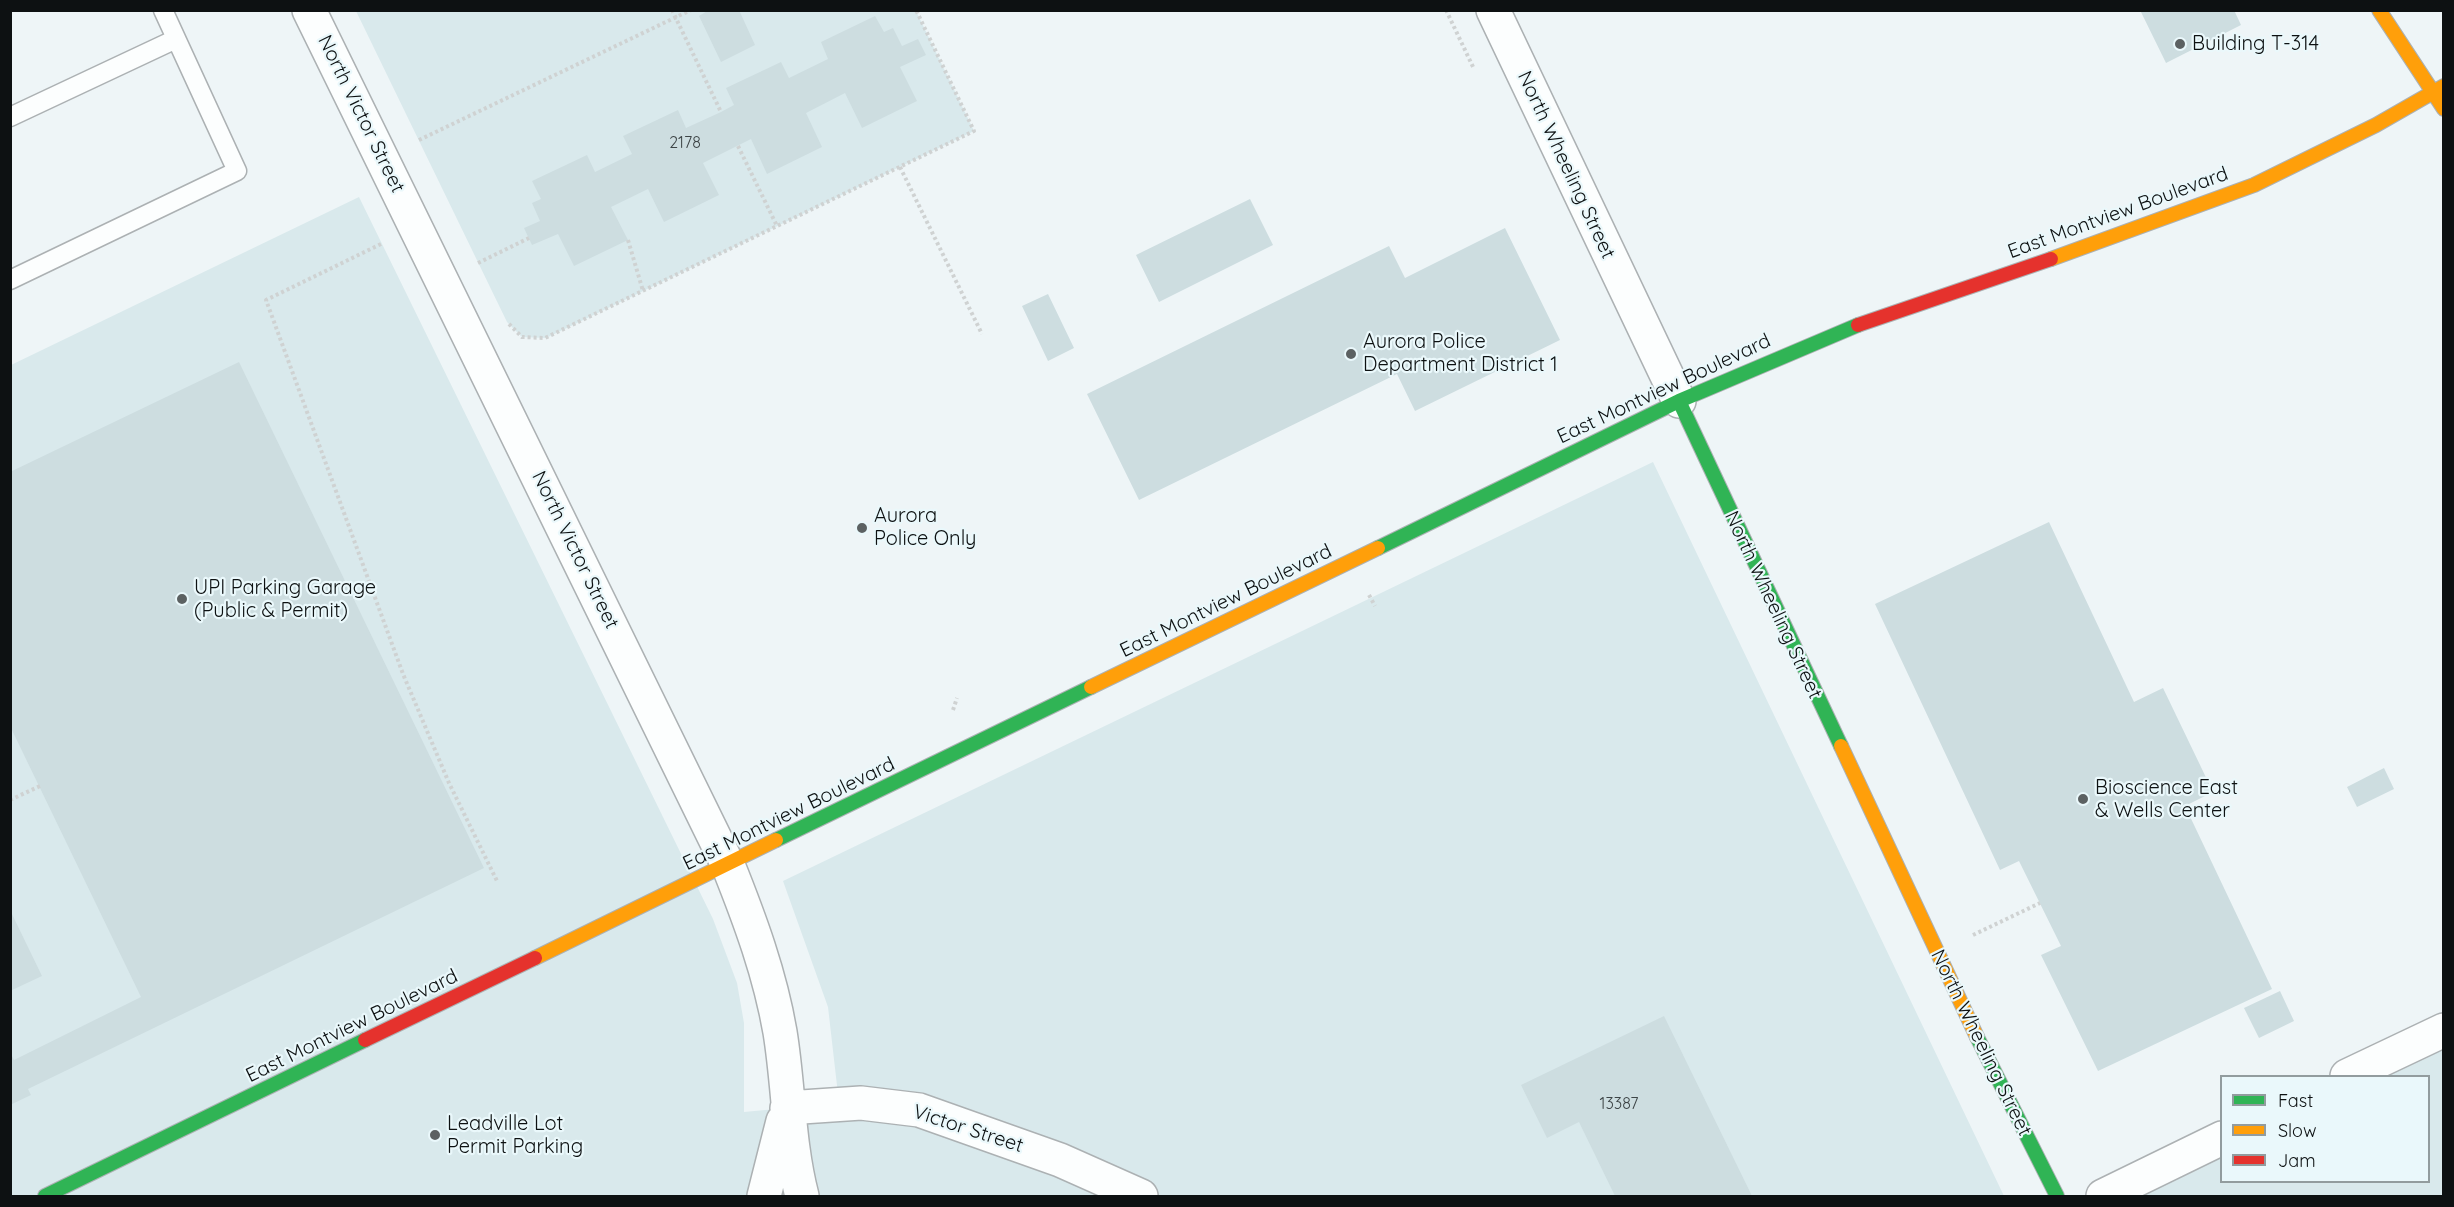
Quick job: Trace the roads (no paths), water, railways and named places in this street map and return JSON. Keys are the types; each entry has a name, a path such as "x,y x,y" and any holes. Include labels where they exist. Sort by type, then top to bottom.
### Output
{"street":[{"name":"North Victor Street","path":"309,10 728,865 752,926 770,984 780,1034 792,1149 802,1197"},
{"name":"North Wheeling Street","path":"1493,10 1964,1009 2057,1197"},
{"path":"2379,10 2438,90 2444,109"},
{"name":"East Montview Boulevard","path":"45,1197 1678,401 1840,331 2125,234 2254,185 2356,136 2438,90"},
{"path":"2352,1075 2444,1030"},
{"name":"Victor Street","path":"787,1108 861,1102 919,1110 1060,1160 1140,1197"},
{"name":"North Victor Street","path":"764,1197 787,1108"},
{"path":"2103,1197 2220,1139"}],"lane":[{"path":"10,280 237,171 163,10"},
{"path":"10,117 176,39"}],"place":[{"name":"Building T-314","path":"2180,44"},
{"name":"Aurora Police Department District 1","path":"1351,354"},
{"name":"Aurora Police Only","path":"862,528"},
{"name":"UPI Parking Garage (Public & Permit)","path":"182,599"},
{"name":"Bioscience East & Wells Center","path":"2083,799"},
{"name":"Leadville Lot Permit Parking","path":"435,1135"}]}
